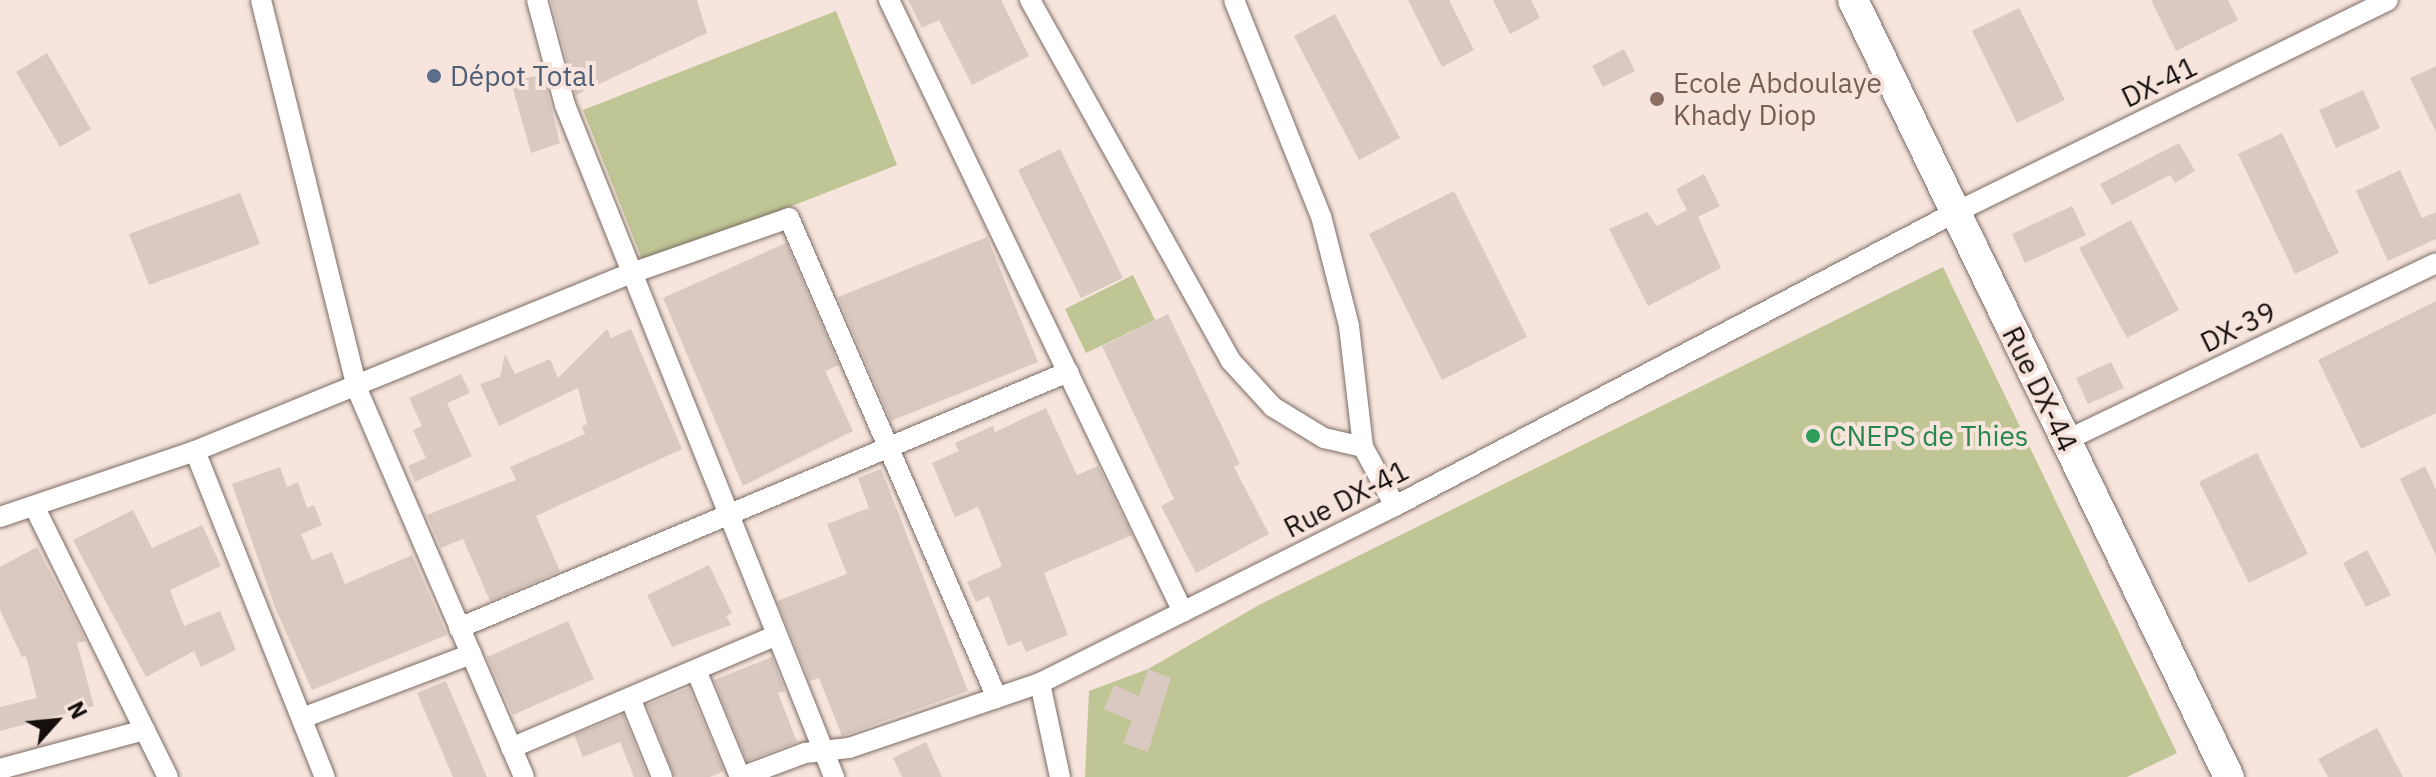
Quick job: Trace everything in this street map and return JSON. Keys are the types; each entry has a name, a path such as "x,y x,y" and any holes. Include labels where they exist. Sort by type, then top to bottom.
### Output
{"street":[{"path":"261,0 357,389 524,777"},
{"path":"537,0 565,105 834,777"},
{"path":"889,0 1183,612"},
{"path":"1030,0 1230,360 1273,407 1324,438 1363,447"},
{"path":"1234,0 1321,216 1349,326 1363,447 1395,506"},
{"name":"DX-41","path":"1954,213 2388,0"},
{"name":"Rue DX-44","path":"1855,1 2220,774"},
{"name":"Rue DX-41","path":"740,777 805,753 849,748 1040,683 1395,506 1954,213"},
{"path":"0,517 195,451 357,389 632,273 789,218 997,698"},
{"name":"DX-39","path":"2065,441 2436,263"},
{"path":"459,628 728,512 1068,372"},
{"path":"195,451 325,777"},
{"path":"34,506 168,777"},
{"path":"511,748 777,635"},
{"path":"302,718 471,654"},
{"path":"696,670 740,777"},
{"path":"1040,683 1060,777"},
{"path":"630,698 662,777"},
{"path":"0,769 145,730"}],"green space":[{"path":"836,11 897,165 644,264 583,110"},
{"name":"CNEPS de Thies","path":"1943,267 2177,753 2127,777 1085,777 1089,691 1148,669 1259,605"},
{"path":"1133,275 1155,320 1086,353 1065,309"}],"building":[{"path":"551,0 697,0 707,33 576,95"},
{"path":"908,0 1001,0 1029,56 972,85 939,20 922,28"},
{"path":"1408,0 1449,0 1474,50 1442,67"},
{"path":"1493,0 1531,0 1540,18 1510,34"},
{"path":"2151,0 2228,0 2238,20 2176,51"},
{"path":"2019,8 2065,100 2017,123 1972,31"},
{"path":"1335,14 1400,138 1359,160 1294,36"},
{"path":"1624,49 1635,71 1603,87 1592,66"},
{"path":"47,53 91,129 60,147 16,72"},
{"path":"2436,66 2436,132 2410,78"},
{"path":"543,74 560,143 531,153 511,82"},
{"path":"2363,90 2380,128 2336,148 2319,110"},
{"path":"2282,133 2339,253 2295,274 2238,154"},
{"path":"2179,143 2195,171 2175,183 2170,175 2112,205 2100,184"},
{"path":"1060,149 1123,278 1081,298 1018,170"},
{"path":"2400,170 2422,218 2436,212 2436,239 2388,261 2356,191"},
{"path":"1704,174 1720,206 1698,217 1721,268 1648,306 1609,229 1647,212 1657,226 1687,210 1676,189"},
{"path":"1454,191 1527,337 1442,380 1369,234"},
{"path":"240,193 260,244 149,285 129,234"},
{"path":"2072,206 2086,235 2025,263 2012,234"},
{"path":"2131,220 2179,310 2127,338 2079,248"},
{"path":"987,237 1038,362 891,421 838,297"},
{"path":"786,243 839,365 825,371 853,431 743,486 663,298"},
{"path":"2436,301 2436,413 2361,449 2318,360"},
{"path":"1168,314 1240,464 1234,467 1269,534 1196,573 1161,506 1174,499 1102,346"},
{"path":"607,329 611,338 631,329 682,449 536,516 560,571 490,601 463,539 441,548 427,515 516,480 510,467 585,434 582,426 587,424 578,388 499,426 480,384 500,377 505,354 515,374 550,359 558,378"},
{"path":"2111,362 2124,388 2088,404 2076,378"},
{"path":"461,374 470,393 447,403 472,456 415,482 408,466 426,458 413,430 422,426 409,398"},
{"path":"1046,408 1077,475 1098,466 1132,535 1044,573 1068,635 1026,652 1021,641 1008,646 989,596 976,602 967,582 1002,566 978,507 955,517 932,463 959,451 955,443 993,426 995,432"},
{"path":"2257,453 2308,554 2249,583 2199,482"},
{"path":"2425,466 2436,490 2436,556 2400,479"},
{"path":"280,467 287,487 298,482 307,508 314,505 322,525 301,534 312,560 332,552 345,584 412,555 447,635 312,690 276,610 232,484"},
{"path":"881,469 968,691 842,736 819,678 810,681 777,601 847,574 827,524 869,508 858,478"},
{"path":"133,510 152,548 202,525 221,566 170,590 184,626 220,611 236,650 201,667 194,651 146,677 73,540"},
{"path":"37,547 86,641 77,643 94,706 0,731 0,707 37,698 26,656 22,657 0,610 0,567"},
{"path":"2367,550 2391,595 2366,607 2343,563"},
{"path":"709,565 732,613 726,616 731,625 672,647 647,595"},
{"path":"568,621 594,679 513,715 487,657"},
{"path":"772,657 785,691 778,693 797,742 747,761 714,680"},
{"path":"1148,669 1171,678 1148,752 1123,743 1132,721 1104,709 1114,685 1139,696"},
{"path":"446,681 487,777 453,777 417,693"},
{"path":"689,688 724,771 710,777 675,777 647,705"},
{"path":"623,715 648,777 634,777 620,742 583,757 574,735"},
{"path":"2377,728 2403,777 2328,777 2318,759"},
{"path":"926,742 942,777 902,777 893,758"}],"place":[{"name":"Dépot Total","path":"434,76"},
{"name":"Ecole Abdoulaye Khady Diop","path":"1657,99"},
{"name":"CNEPS de Thies","path":"1813,436"}]}
